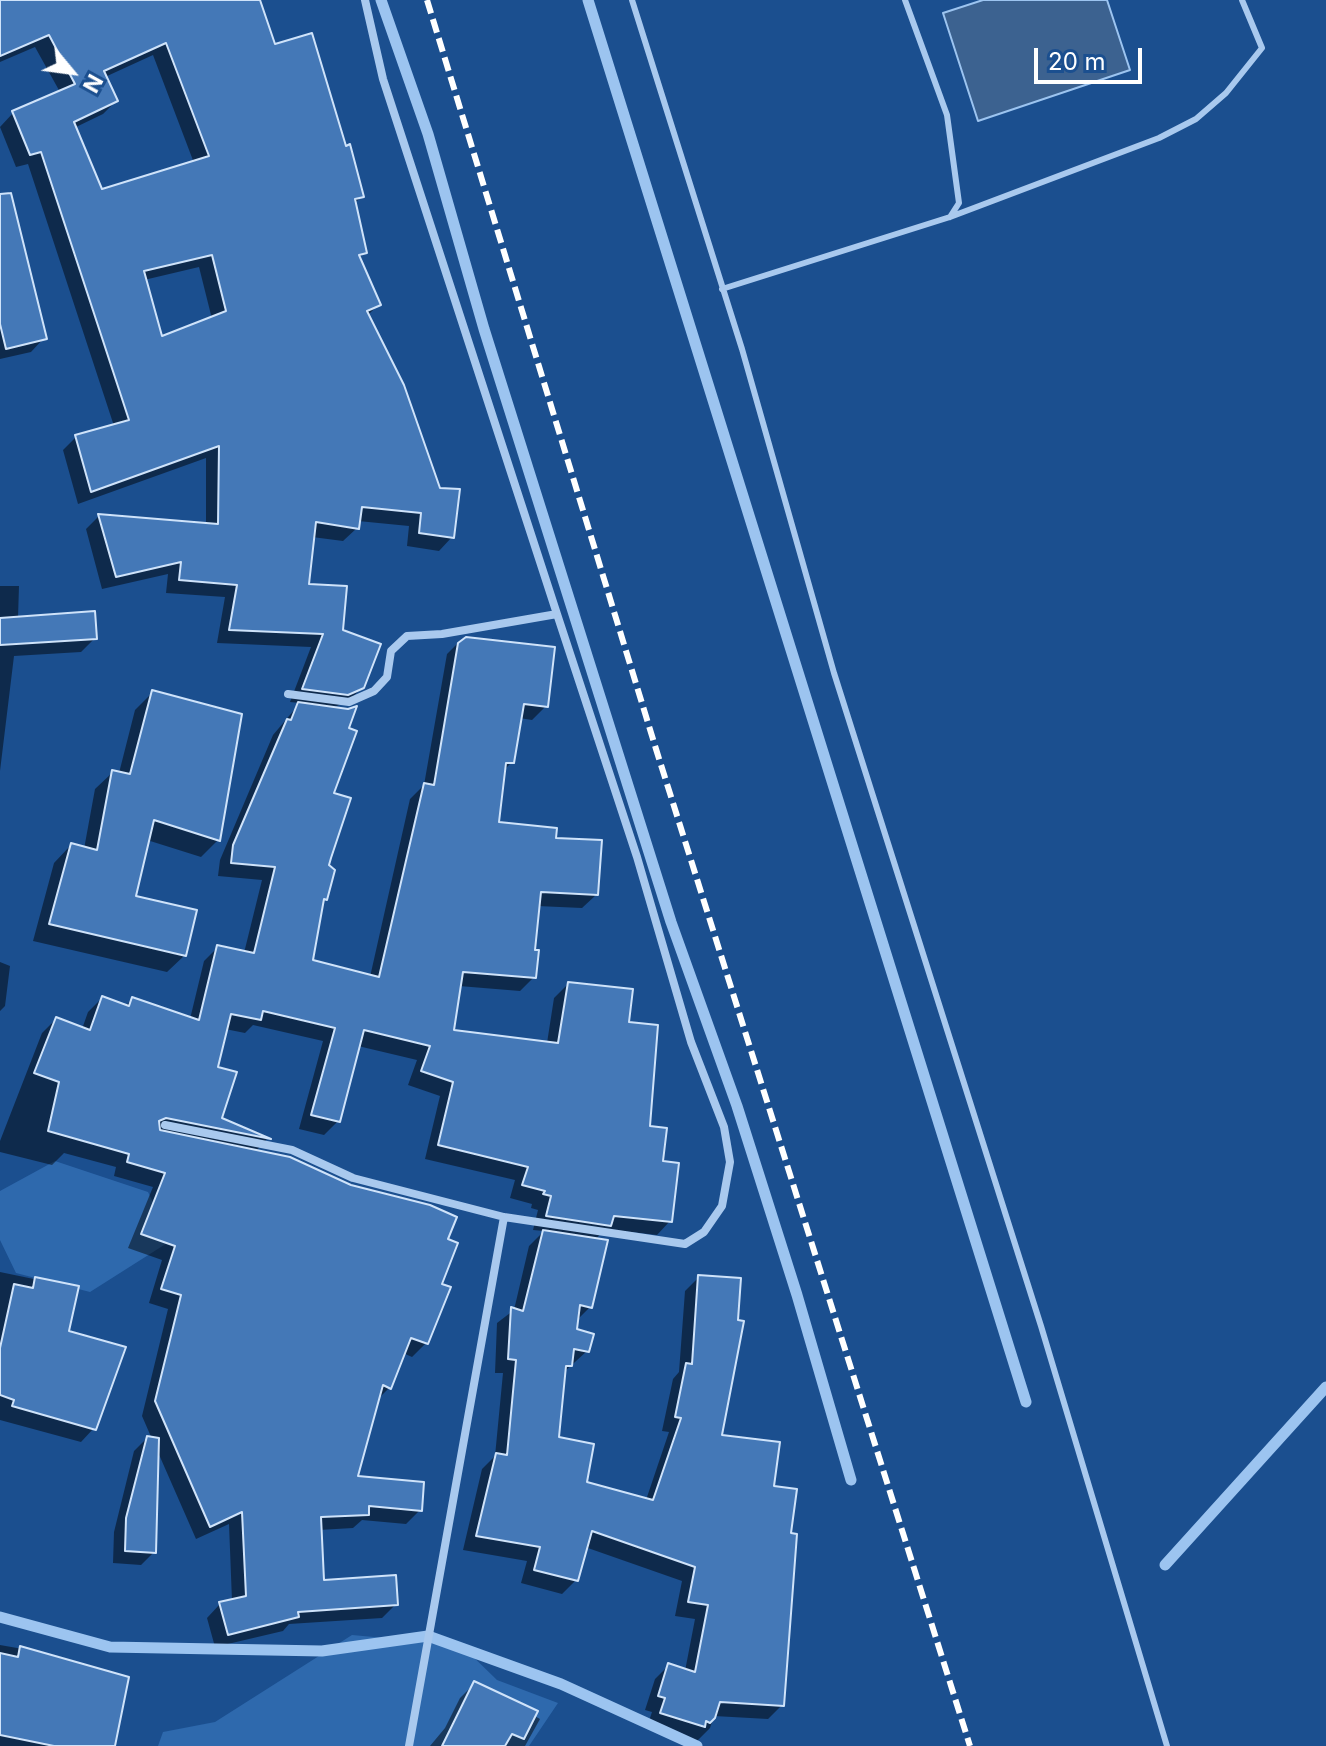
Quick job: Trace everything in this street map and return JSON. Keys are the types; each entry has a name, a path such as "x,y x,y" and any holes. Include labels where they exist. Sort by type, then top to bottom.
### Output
{"street":[{"path":"165,1125 292,1150 353,1178 504,1217 685,1244 704,1232 722,1206 730,1162 724,1127 691,1042 633,843 383,79 365,0"},
{"path":"288,694 349,702 374,691 387,677 391,651 407,636 442,634 557,614"},
{"path":"409,1746 504,1217"}],"lane":[{"path":"632,0 722,289 834,673 939,1016 1041,1326 1167,1746"},
{"path":"905,0 947,115 959,203 950,217"},
{"path":"722,289 950,217 1159,138 1196,119 1226,93 1262,48 1242,0"}],"shaded area":[{"path":"983,0 1107,0 1130,70 978,121 943,13"},
{"path":"55,1161 148,1192 172,1240 90,1292 16,1273 0,1240 0,1191"},
{"path":"352,1635 461,1645 497,1680 558,1703 529,1746 158,1746 163,1732 215,1722"}],"building":[{"path":"0,0 260,0 275,44 312,33 346,146 350,144 364,197 355,199 367,253 359,255 381,305 367,311 404,385 440,488 460,489 454,538 419,533 421,513 362,507 359,529 316,522 309,584 347,586 343,630 381,644 364,688 348,695 302,689 323,634 229,630 237,585 179,580 181,562 116,577 98,514 218,524 219,446 91,492 75,435 129,420 41,152 30,155 12,111 75,84 49,35 0,56","holes":["166,43 209,156 102,189 74,122 118,101 104,71","212,255 226,311 162,336 144,271"]},
{"path":"11,193 47,339 6,349 0,324 0,194"},
{"path":"95,611 97,639 0,645 0,618"},
{"path":"466,637 555,647 548,707 524,704 514,763 506,763 499,822 557,828 556,838 602,840 598,895 541,892 535,950 539,950 536,978 463,972 454,1030 558,1043 568,982 633,989 629,1022 658,1025 650,1126 667,1128 663,1161 679,1163 672,1222 614,1216 611,1226 546,1216 551,1196 543,1194 545,1191 522,1185 528,1167 438,1145 453,1082 421,1071 430,1046 364,1030 340,1122 311,1115 335,1028 263,1011 261,1020 231,1014 218,1067 237,1072 222,1118 271,1139 166,1118 159,1121 160,1130 290,1157 351,1185 430,1205 457,1217 448,1239 458,1243 442,1284 451,1287 428,1344 411,1338 391,1389 383,1385 358,1476 424,1482 422,1511 369,1506 369,1515 321,1517 324,1580 396,1575 398,1605 298,1612 299,1617 228,1635 219,1602 246,1596 242,1512 210,1527 155,1401 181,1295 161,1289 175,1246 141,1234 165,1173 127,1162 129,1154 48,1131 59,1082 34,1073 56,1017 90,1030 102,996 129,1006 132,997 199,1020 217,945 254,953 275,867 231,863 233,845 287,719 291,720 298,702 348,709 357,706 349,728 357,731 334,793 351,798 329,865 335,870 327,900 324,899 313,960 379,977 424,783 434,785 458,643"},
{"path":"152,690 242,714 220,841 154,820 136,896 197,910 186,956 49,924 71,843 97,850 112,770 130,774"},
{"path":"543,1230 608,1240 592,1308 580,1305 577,1329 594,1334 589,1352 574,1349 572,1366 566,1366 559,1437 594,1444 587,1482 653,1500 681,1418 675,1417 686,1363 692,1364 698,1275 741,1278 738,1320 744,1321 722,1435 780,1442 774,1486 797,1489 791,1533 797,1534 784,1706 720,1702 715,1718 710,1723 706,1721 705,1727 660,1713 665,1698 658,1696 668,1663 695,1672 708,1605 688,1602 695,1567 592,1531 578,1581 534,1570 540,1547 476,1536 496,1453 507,1455 516,1360 508,1359 511,1307 523,1311"},
{"path":"35,1277 79,1286 69,1331 126,1347 96,1430 12,1406 14,1400 0,1395 0,1348 14,1284 33,1288"},
{"path":"147,1436 159,1438 156,1553 125,1551 126,1518"},
{"path":"20,1646 129,1677 115,1746 54,1746 0,1735 0,1653 18,1657"},
{"path":"474,1681 538,1711 524,1739 512,1734 505,1746 442,1746"}],"waterway":[{"path":"381,0 428,134 484,329 671,922 737,1106 851,1480"},
{"path":"588,0 1026,1402"},
{"path":"1165,1565 1326,1387"},
{"path":"0,1617 110,1647 322,1651 428,1636 561,1684 697,1746"}],"railway":[{"path":"427,0 656,749 970,1746"}]}
